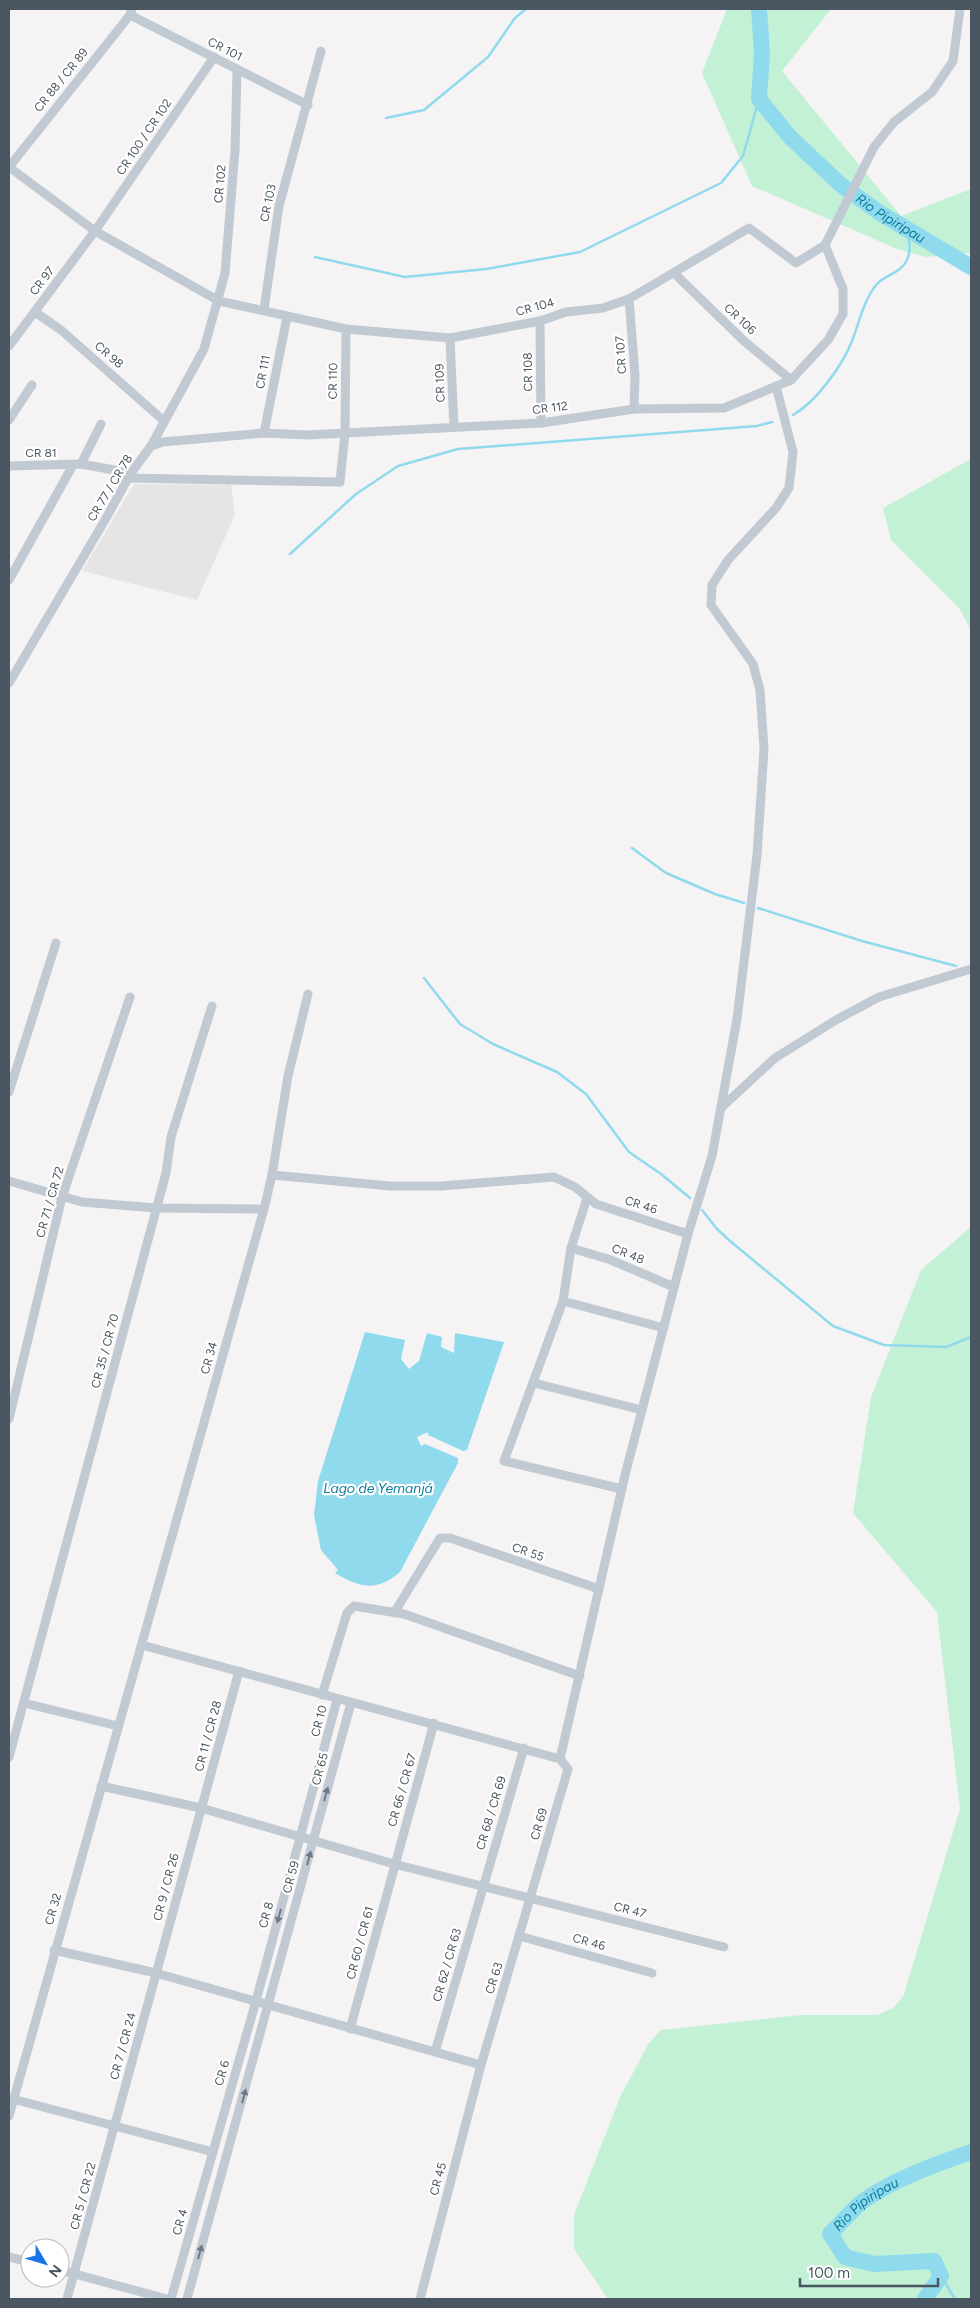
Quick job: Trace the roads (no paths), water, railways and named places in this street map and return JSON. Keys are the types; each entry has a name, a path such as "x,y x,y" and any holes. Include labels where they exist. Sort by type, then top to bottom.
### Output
{"street":[{"path":"825,245 856,187 874,147 894,122 932,92 953,61 960,9"},
{"name":"CR 101","path":"131,12 308,105"},
{"name":"CR 88 / CR 89","path":"9,167 131,12"},
{"name":"CR 103","path":"264,309 279,206 308,105 321,51"},
{"name":"CR 100 / CR 102","path":"95,231 214,57"},
{"name":"CR 102","path":"219,301 225,273 235,150 237,69"},
{"name":"CR 104","path":"9,167 95,231 219,301 264,309 287,317 346,329 450,338 540,321 566,312 603,308 629,299 675,274 750,228 796,263 825,245"},
{"name":"CR 97","path":"9,346 95,231"},
{"name":"CR 112","path":"151,446 163,442 264,433 308,435 541,423 634,409 724,408 790,380 828,340 843,314 843,290 825,245"},
{"name":"CR 106","path":"675,274 744,341 790,380"},
{"name":"CR 107","path":"629,299 635,375 634,409"},
{"name":"CR 77 / CR 78","path":"9,682 129,476 151,446 204,349 219,301"},
{"name":"CR 98","path":"34,312 61,330 164,421"},
{"name":"CR 111","path":"264,433 287,317"},
{"name":"CR 108","path":"540,321 541,423"},
{"name":"CR 110","path":"129,476 340,482 345,433 346,329"},
{"name":"CR 109","path":"450,338 454,427"},
{"path":"9,420 32,385"},
{"path":"142,1645 337,1700 434,1723 560,1759 622,1489 688,1234 712,1156 737,1019 757,855 764,750 760,690 753,664 712,605 712,585 728,560 776,508 789,488 793,452 776,386"},
{"path":"9,580 101,424"},
{"name":"CR 81","path":"9,466 77,465 129,476"},
{"path":"9,1092 56,942"},
{"path":"721,1108 775,1058 836,1020 879,997 971,968"},
{"name":"CR 34","path":"118,1726 264,1209 272,1175 288,1076 308,994"},
{"name":"CR 71 / CR 72","path":"9,1419 62,1197 130,997"},
{"name":"CR 35 / CR 70","path":"9,1757 166,1173 171,1137 212,1006"},
{"name":"CR 46","path":"272,1175 390,1186 442,1186 554,1177 575,1187 596,1204 688,1234"},
{"path":"9,1182 82,1202 156,1208 264,1209"},
{"path":"587,1198 571,1248 562,1301 534,1383 504,1461 622,1489"},
{"name":"CR 48","path":"571,1248 611,1260 674,1287"},
{"path":"562,1301 664,1328"},
{"path":"534,1383 642,1410"},
{"name":"CR 55","path":"394,1613 439,1538 450,1538 598,1588"},
{"path":"322,1695 347,1613 354,1606 394,1613 580,1676"},
{"name":"CR 11 / CR 28","path":"201,1808 239,1671"},
{"name":"CR 10","path":"301,1836 337,1700"},
{"path":"24,1702 118,1726"},
{"name":"CR 65","path":"314,1841 351,1703"},
{"name":"CR 66 / CR 67","path":"394,1864 434,1723"},
{"name":"CR 32","path":"9,2116 11,2099 118,1726"},
{"name":"CR 68 / CR 69","path":"483,1886 524,1748"},
{"name":"CR 69","path":"530,1898 568,1769 560,1759"},
{"name":"CR 47","path":"101,1786 201,1808 394,1864 724,1947"},
{"name":"CR 9 / CR 26","path":"156,1973 201,1808"},
{"name":"CR 8","path":"256,2001 301,1836"},
{"name":"CR 59","path":"188,2299 314,1841"},
{"name":"CR 60 / CR 61","path":"350,2029 394,1864"},
{"name":"CR 62 / CR 63","path":"435,2052 483,1886"},
{"name":"CR 63","path":"481,2065 530,1898"},
{"name":"CR 46","path":"519,1936 652,1973"},
{"path":"54,1950 156,1973 481,2065"},
{"name":"CR 7 / CR 24","path":"115,2124 156,1973"},
{"name":"CR 6","path":"213,2152 256,2001"},
{"name":"CR 45","path":"420,2299 481,2065"},
{"path":"11,2099 115,2124 213,2152"},
{"name":"CR 5 / CR 22","path":"67,2299 115,2124"},
{"name":"CR 4","path":"171,2299 213,2152"},
{"path":"70,2272 167,2299"}],"water":[{"name":"Lago de Yemanjá","path":"365,1332 405,1340 401,1359 409,1369 419,1361 427,1333 442,1337 441,1347 454,1353 455,1333 504,1342 467,1450 463,1451 428,1435 428,1432 417,1437 421,1446 425,1444 458,1458 458,1463 400,1572 384,1583 368,1586 352,1582 335,1573 338,1570 321,1550 314,1515 318,1481"}],"waterway":[{"path":"386,118 424,110 488,57 515,18 526,9"},
{"name":"Rio Pipiripau","path":"759,9 762,53 759,99 790,137 841,185 880,213 971,267"},
{"path":"315,257 405,277 486,269 580,252 721,183 743,156 759,99"},
{"path":"793,415 820,392 842,361 848,351 872,290 906,262 909,244 908,236 902,224"},
{"path":"290,554 356,494 398,466 458,449 757,426 772,422"},
{"path":"632,848 666,873 715,894 744,903"},
{"path":"758,908 862,941 956,966"},
{"path":"424,978 460,1024 493,1044 557,1072 586,1094 629,1152 661,1174 690,1198"},
{"path":"702,1210 717,1229 730,1241 833,1326 884,1345 946,1347 971,1337"},
{"name":"Rio Pipiripau","path":"925,2299 941,2276 934,2261 874,2264 845,2257 830,2234 857,2206 882,2189 927,2168 971,2152"},
{"path":"941,2276 955,2299"}]}
